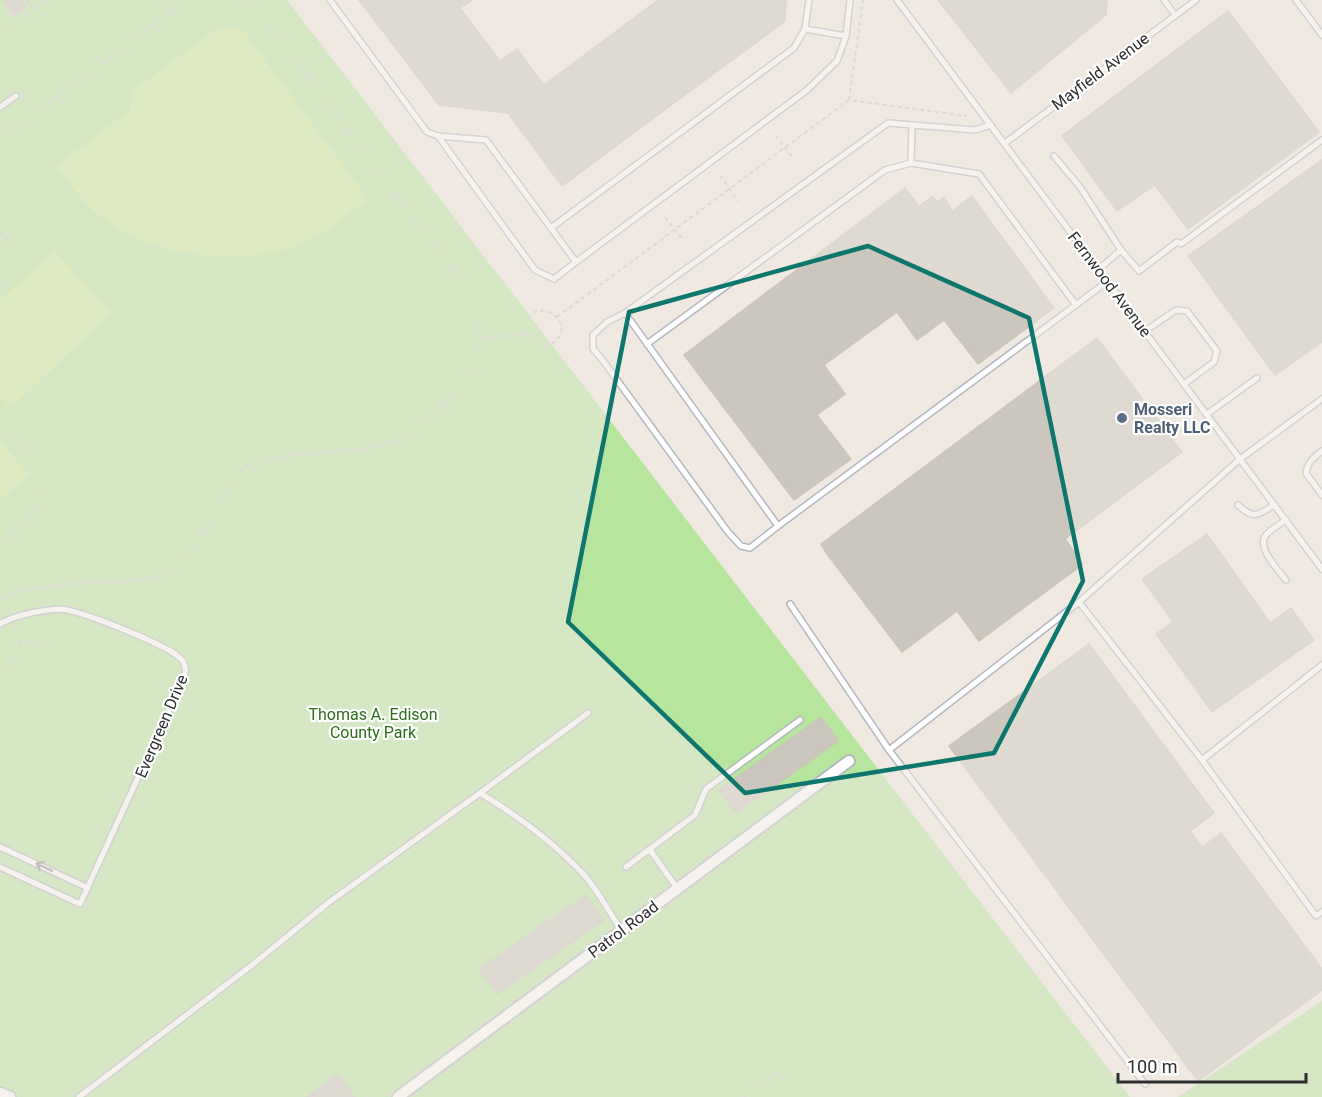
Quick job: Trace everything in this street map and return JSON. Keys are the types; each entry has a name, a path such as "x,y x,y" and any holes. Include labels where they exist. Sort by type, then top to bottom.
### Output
{"street":[{"name":"Patrol Road","path":"398,1097 849,761"},
{"path":"0,1093 10,1097"}],"lane":[{"path":"330,0 427,132 438,136 486,140 576,262"},
{"path":"551,228 794,48 806,29 809,0"},
{"path":"438,136 535,270 554,279 807,90 837,61 846,36 850,0"},
{"name":"Fernwood Avenue","path":"897,0 1322,568"},
{"path":"1164,0 1176,15"},
{"name":"Mayfield Avenue","path":"1005,143 1196,0"},
{"path":"1296,0 1322,35"},
{"path":"806,29 846,36"},
{"path":"0,107 16,96"},
{"path":"991,125 975,130 888,123 625,313 607,322 593,335 593,349 728,532 741,546 750,548 1108,281"},
{"path":"911,163 912,125"},
{"path":"1054,156 1080,187 1121,250 1139,271 1177,242 1181,244 1322,140"},
{"path":"647,344 885,170 911,163 979,174 1076,304"},
{"path":"1099,269 1121,250"},
{"path":"1145,332 1176,310 1187,311 1217,351 1214,362 1184,384"},
{"path":"625,313 777,526"},
{"path":"1207,414 1257,378"},
{"path":"889,750 1078,602 1240,459 1322,399"},
{"path":"1322,451 1307,467 1306,473 1322,495"},
{"path":"1238,505 1248,514 1257,515 1274,504"},
{"path":"1286,520 1265,536 1263,542 1264,550 1286,580"},
{"path":"1078,602 1202,760 1316,916 1322,912"},
{"path":"790,604 889,750 1145,1084"},
{"name":"Evergreen Drive","path":"0,624 35,612 61,609 90,616 171,650 182,660 186,668 185,675 80,904 0,867"},
{"path":"1202,760 1322,665"},
{"path":"79,1097 252,965 328,903 588,713"},
{"path":"626,867 696,815 706,789 800,720"},
{"path":"480,793 550,842 586,878 621,930"},
{"path":"0,847 88,888"},
{"path":"650,850 676,888"}],"path":[{"path":"27,0 34,9"},
{"path":"0,51 12,27 46,0"},
{"path":"166,0 182,19"},
{"path":"6,609 0,595 68,584 138,580 156,577 168,571 207,530 239,471 248,465 299,454 359,450 379,446 412,432 441,407 464,378 476,357 480,338 474,314 452,267 249,0"},
{"path":"849,99 863,0"},
{"path":"0,139 174,10"},
{"path":"557,317 849,99 967,116"},
{"path":"2,119 10,132"},
{"path":"775,135 794,159"},
{"path":"720,175 738,201"},
{"path":"665,217 684,241"},
{"path":"0,232 19,252 20,261 17,269 0,285"},
{"path":"537,311 552,312 557,317 561,328 560,335 549,344 532,339 527,334 527,321 531,314 537,311"},
{"path":"480,338 527,334"},
{"path":"0,427 31,456 40,478 38,504 33,514 0,546"},
{"path":"0,687 20,643 13,626"},
{"path":"20,643 33,642 46,646"},
{"path":"744,1097 780,1070"}],"highlighted area":[{"path":"868,246 1029,318 1083,581 994,753 745,793 568,622 629,312"}],"green space":[{"name":"Thomas A. Edison County Park","path":"0,0 287,0 1130,1097 0,1097"},
{"path":"218,28 243,30 368,199 324,232 284,250 258,255 204,256 151,244 105,220 79,195 56,166 130,110 133,90"},
{"path":"54,250 112,312 11,408 0,397 0,300"},
{"path":"0,442 29,474 0,500"},
{"path":"1322,1001 1322,1097 1178,1097"}],"building":[{"path":"3,0 21,0 26,7 14,16"},
{"path":"359,0 472,0 460,8 500,61 517,49 544,85 658,0 786,0 785,21 562,186 508,113 439,105"},
{"path":"938,0 1107,0 1106,15 1011,93"},
{"path":"1228,11 1319,132 1188,229 1155,185 1117,211 1062,136"},
{"path":"1322,160 1322,342 1275,375 1188,256"},
{"path":"905,188 919,206 933,196 937,202 944,197 952,211 972,196 1054,308 978,364 944,320 917,340 897,312 824,365 845,394 817,415 851,459 794,500 684,355"},
{"path":"1097,338 1182,452 1065,539 1083,564 979,641 957,611 902,652 821,544"},
{"path":"1207,534 1270,623 1291,608 1314,640 1212,712 1156,634 1173,622 1142,579"},
{"path":"1089,644 1214,813 1190,831 1202,847 1221,833 1322,969 1322,990 1198,1081 949,746"},
{"path":"821,717 838,741 736,813 719,790"},
{"path":"586,895 604,920 497,994 479,969"},
{"path":"338,1074 355,1097 307,1097"}],"place":[{"name":"Mosseri Realty LLC","path":"1122,418"}]}
